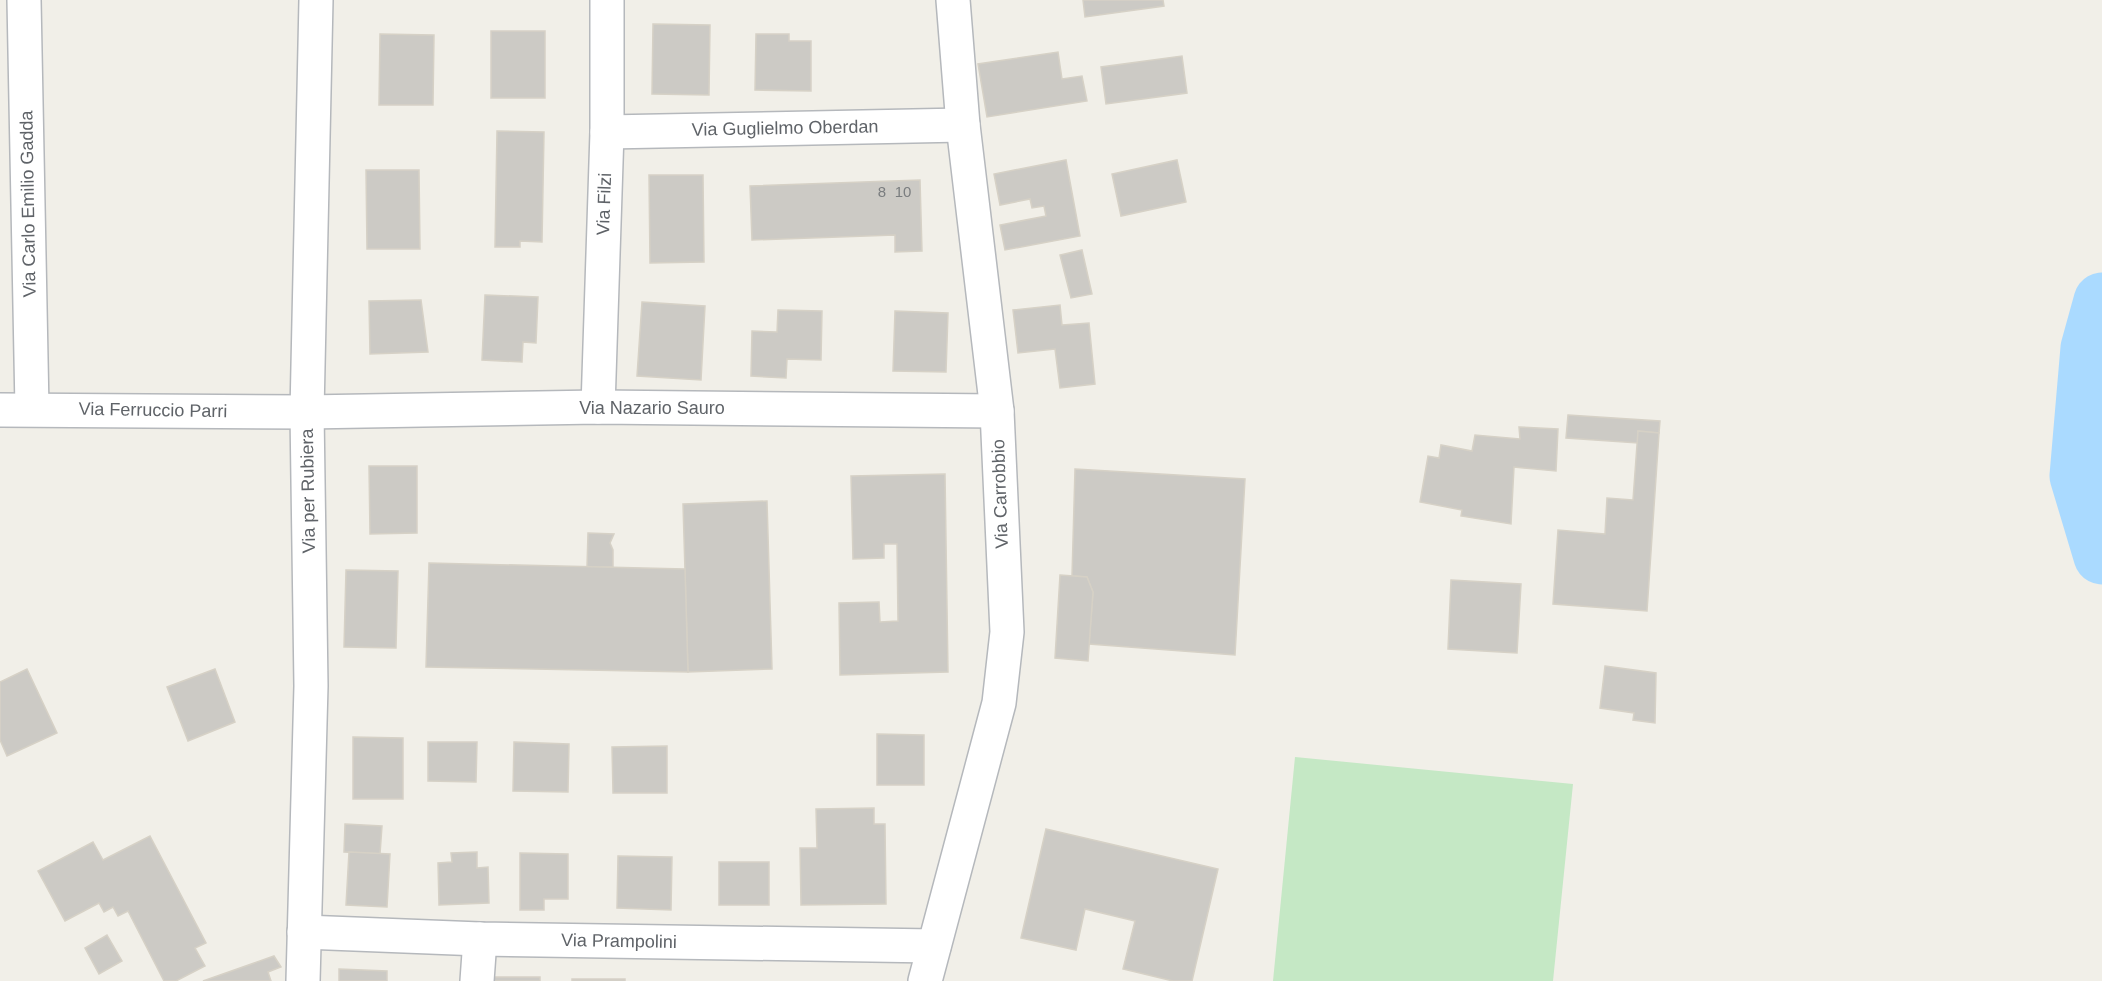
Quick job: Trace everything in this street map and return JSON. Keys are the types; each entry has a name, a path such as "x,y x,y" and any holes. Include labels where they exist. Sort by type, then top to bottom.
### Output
{"street":[{"name":"Via Carlo Emilio Gadda","path":"24,0 32,409"},
{"name":"Via per Rubiera","path":"303,981 311,686 307,412 316,0"},
{"name":"Via Filzi","path":"598,407 607,132 607,0"},
{"name":"Via Carrobbio","path":"925,981 999,703 1007,632 997,411 963,125 953,0"},
{"name":"Via Guglielmo Oberdan","path":"607,132 963,125"},
{"name":"Via Nazario Sauro","path":"307,412 598,407 997,411"},
{"name":"Via Ferruccio Parri","path":"0,410 307,412"},
{"name":"Via Prampolini","path":"304,932 480,939 934,946"},
{"path":"477,981 480,939"}],"green space":[{"path":"1295,757 1573,784 1553,981 1273,981"}],"building":[{"path":"1083,0 1163,0 1164,6 1085,17"},
{"path":"653,24 710,25 709,95 652,94"},
{"path":"491,31 545,31 545,98 491,98"},
{"path":"380,34 434,35 433,105 379,105"},
{"path":"756,34 789,34 789,41 811,41 811,91 755,90"},
{"path":"1058,52 1062,79 1082,76 1087,101 987,117 978,64"},
{"path":"1182,56 1187,93 1106,104 1101,67"},
{"path":"497,131 544,132 542,242 520,241 520,247 495,247"},
{"path":"1066,160 1080,236 1005,250 1000,225 1046,216 1044,206 1032,208 1030,199 1000,205 994,174"},
{"path":"1177,160 1186,202 1121,216 1112,174"},
{"path":"366,170 419,170 420,249 367,249"},
{"path":"649,175 703,175 704,262 650,263"},
{"path":"920,180 922,251 895,252 895,235 752,240 750,186"},
{"path":"1082,250 1092,294 1071,298 1060,255"},
{"path":"485,295 538,297 536,343 523,342 522,362 482,360"},
{"path":"421,300 428,352 370,354 369,301"},
{"path":"642,302 705,306 701,380 637,376"},
{"path":"1060,305 1062,325 1089,323 1095,384 1060,388 1055,349 1018,353 1013,310"},
{"path":"778,310 822,311 821,360 787,359 786,378 751,376 752,331 777,332"},
{"path":"895,311 948,313 946,372 893,371"},
{"path":"1568,415 1660,421 1659,433 1638,431 1638,443 1566,438"},
{"path":"1519,427 1558,429 1556,471 1514,467 1511,524 1461,516 1462,510 1420,502 1428,456 1439,458 1441,445 1472,451 1475,435 1520,439"},
{"path":"1638,431 1659,433 1647,611 1553,604 1558,530 1605,534 1607,498 1633,500"},
{"path":"369,466 417,466 417,533 370,534"},
{"path":"1075,469 1245,479 1235,655 1089,644 1093,592 1087,577 1072,576"},
{"path":"945,474 948,672 840,675 839,603 879,602 880,622 898,621 897,544 884,544 884,558 853,559 851,476"},
{"path":"767,501 772,669 688,672 683,504"},
{"path":"588,533 614,534 610,543 613,550 613,567 587,567"},
{"path":"429,563 685,569 688,672 426,667"},
{"path":"346,570 398,571 396,648 344,647"},
{"path":"1060,575 1087,577 1093,592 1088,661 1055,658"},
{"path":"1451,580 1521,584 1517,653 1448,649"},
{"path":"1605,666 1656,673 1655,723 1633,720 1634,713 1600,708"},
{"path":"27,669 57,733 7,756 0,740 0,682"},
{"path":"215,669 235,722 188,741 167,687"},
{"path":"877,734 924,735 924,785 877,785"},
{"path":"353,737 403,738 403,799 353,799"},
{"path":"428,742 477,742 476,782 428,781"},
{"path":"514,742 569,744 568,792 513,791"},
{"path":"667,746 667,793 613,793 612,747"},
{"path":"874,808 874,824 885,824 886,904 801,905 800,848 817,848 816,809"},
{"path":"345,824 382,826 380,854 344,852"},
{"path":"1046,829 1218,869 1192,981 1173,981 1123,969 1135,921 1085,909 1076,950 1021,938"},
{"path":"150,836 206,943 195,948 205,966 176,981 164,981 128,911 118,916 113,907 104,912 99,903 65,921 38,871 93,842 103,860"},
{"path":"349,852 390,854 387,907 346,905"},
{"path":"477,852 477,868 488,867 489,903 439,905 438,863 452,862 451,853"},
{"path":"520,853 568,854 568,899 544,899 544,910 520,910"},
{"path":"618,856 672,857 671,910 617,908"},
{"path":"719,862 769,862 769,905 719,905"},
{"path":"107,935 122,961 99,974 85,948"},
{"path":"274,956 281,967 268,972 271,981 203,981"},
{"path":"339,969 387,971 387,981 339,981"},
{"path":"491,977 540,977 540,981 491,981"},
{"path":"572,979 625,979 625,981 572,981"}],"waterway":[{"path":"2102,301 2089,348 2078,476 2102,556"}]}
